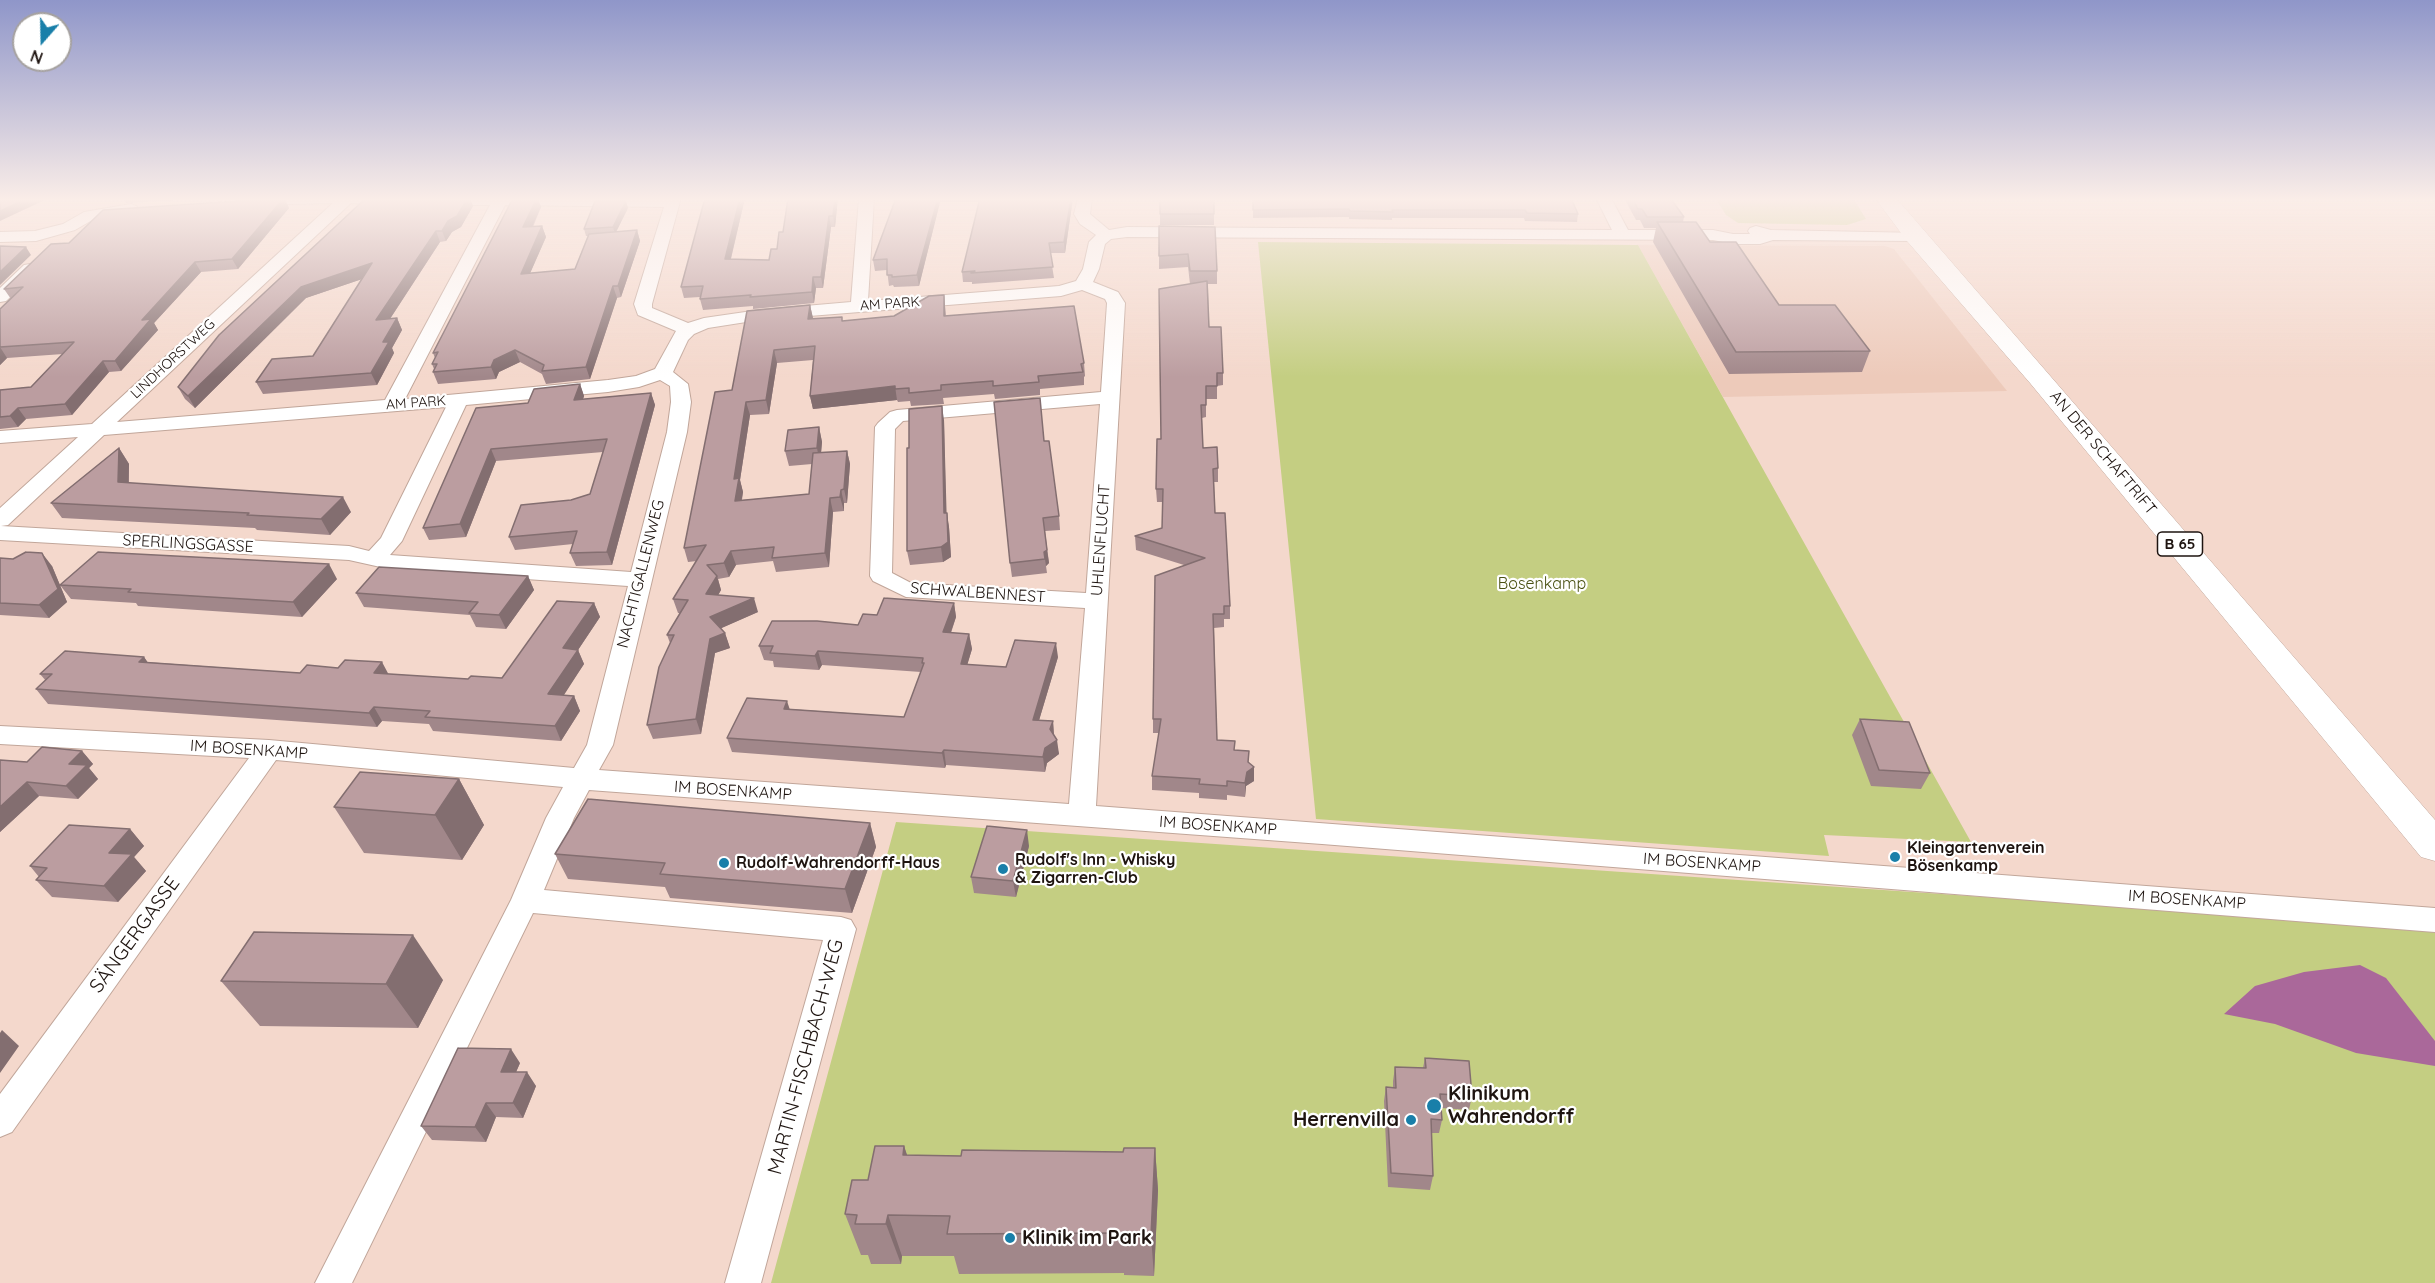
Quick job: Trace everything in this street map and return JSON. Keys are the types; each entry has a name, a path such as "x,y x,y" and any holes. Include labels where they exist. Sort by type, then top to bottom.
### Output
{"main road":[{"name":"AN DER SCHAFTRIFT","path":"1934,258 2039,378 2435,846"}],"street":[{"path":"0,297 41,258"},
{"name":"LINDHORSTWEG","path":"0,520 282,258"},
{"path":"393,404 470,258"},
{"path":"657,258 643,304 644,311 688,330 680,338 670,362 662,373"},
{"path":"859,307 862,258"},
{"path":"1083,284 1091,269 1093,258"},
{"name":"AM PARK","path":"688,330 704,323 734,317 1061,291 1083,284"},
{"name":"UHLENFLUCHT","path":"1080,816 1084,796 1116,303 1112,296 1083,284"},
{"name":"AM PARK","path":"0,437 608,386 639,381 662,373"},
{"name":"NACHTIGALLENWEG","path":"581,779 600,745 677,432 681,402 679,384 662,373"},
{"name":"SCHWALBENNEST","path":"1097,601 906,590 881,576 885,428 897,416 1111,397"},
{"path":"375,558 391,542 459,399"},
{"name":"SPERLINGSGASSE","path":"0,533 349,553 394,563 639,580"},
{"name":"IM BOSENKAMP","path":"0,735 269,750 581,779 2435,920"},
{"name":"SÄNGERGASSE","path":"0,1121 269,750"},
{"path":"333,1283 525,900 560,818 581,779"},
{"name":"MARTIN-FISCHBACH-WEG","path":"525,900 841,929 743,1283"}],"shaded area":[{"path":"1645,258 1901,258 2007,391 1723,397"},
{"path":"2360,965 2386,978 2435,1041 2435,1066 2356,1053 2275,1024 2224,1014 2255,986 2304,972"}],"green space":[{"name":"Bosenkamp","path":"1260,258 1645,258 1971,842 1824,835 1829,856 1316,819"},
{"name":"Klinikum Wahrendorff","path":"896,822 2435,928 2435,1283 771,1283"}],"building":[{"path":"0,258 15,258 0,272"},
{"path":"37,258 233,258 195,262 142,320 151,319 115,361 103,361 65,404 18,408 10,416 0,417 0,390 31,387 74,342 0,347 0,309 23,287 4,289"},
{"path":"302,258 418,258 376,320 397,318 383,342 389,342 371,373 256,382 272,359 313,356 372,263 301,287 188,396 178,387 219,335"},
{"path":"482,258 528,258 521,274 575,269 579,258 628,258 618,286 613,286 586,367 542,371 544,365 515,350 494,360 491,367 433,372 437,364 432,364 438,352 433,353"},
{"path":"689,258 769,260 769,258 824,258 821,277 813,277 812,292 700,299 703,286 681,287"},
{"path":"874,258 922,258 917,275 892,277 892,275 887,275 887,259 873,260"},
{"path":"965,258 1051,258 1053,267 971,273 975,271 962,272"},
{"path":"1188,258 1216,258 1217,271 1190,271"},
{"path":"1679,258 1747,258 1779,305 1835,305 1870,351 1736,352"},
{"path":"1207,281 1209,327 1221,327 1223,373 1217,373 1217,386 1206,386 1206,405 1201,405 1203,448 1217,447 1218,468 1213,469 1215,513 1225,513 1230,606 1224,606 1224,614 1213,614 1217,740 1235,741 1234,750 1249,751 1248,762 1254,767 1247,772 1245,783 1227,781 1227,786 1199,784 1200,779 1152,776 1161,719 1153,719 1155,576 1205,558 1135,536 1162,528 1163,489 1156,489 1157,439 1161,439 1159,289"},
{"path":"944,295 944,316 1074,306 1084,363 1081,364 1083,372 1038,376 1039,382 993,386 993,381 941,385 941,390 909,393 909,388 895,389 895,386 810,396 815,346 774,350 766,400 746,402 734,479 739,478 735,501 809,494 813,453 847,451 844,489 841,490 840,497 830,498 825,553 772,558 774,547 731,551 724,563 707,565 717,576 706,594 754,598 710,617 725,633 710,639 696,719 647,725 659,667 674,635 667,635 688,600 673,599 706,545 684,548 715,392 732,390 747,311 810,305 808,319 842,317 842,321 894,316 929,296"},
{"path":"580,384 574,400 651,393 607,552 570,553 577,531 509,537 521,505 571,500 590,494 607,439 491,449 460,524 423,528 476,408 528,403 534,389"},
{"path":"1040,398 1044,441 1049,441 1059,516 1043,518 1047,550 1044,552 1045,559 1010,563 994,402"},
{"path":"942,406 944,513 947,513 948,542 941,547 907,551 909,409"},
{"path":"819,427 817,448 785,451 788,430"},
{"path":"119,448 118,482 343,497 321,519 51,503"},
{"path":"26,552 42,553 58,589 39,605 0,603 0,558 13,559"},
{"path":"98,552 329,564 293,602 128,592 131,589 60,585"},
{"path":"379,567 528,576 499,615 469,613 478,602 356,593"},
{"path":"884,598 954,603 943,632 969,634 961,664 1006,667 1015,640 1056,643 1033,720 1053,721 1050,729 1057,740 1045,748 1043,757 944,750 942,753 727,738 747,698 787,701 784,709 904,717 924,663 922,663 923,658 818,651 815,656 770,653 773,646 759,646 772,621 817,621 858,625 863,614 877,615"},
{"path":"557,601 594,603 563,648 578,650 548,694 574,696 555,726 425,717 430,711 374,707 369,713 36,689 52,674 40,674 65,651 144,657 139,662 300,673 307,665 338,668 345,660 382,662 374,673 468,679 471,676 502,678"},
{"path":"1860,719 1909,722 1930,773 1879,770"},
{"path":"42,747 82,751 69,764 87,765 66,786 27,782 0,807 0,760 27,762"},
{"path":"360,772 459,779 435,815 334,807"},
{"path":"588,799 870,823 845,889 660,874 665,863 555,854"},
{"path":"69,825 130,829 109,853 132,854 104,886 36,880 47,868 30,866"},
{"path":"987,826 1027,830 1013,881 971,877"},
{"path":"254,932 413,935 386,984 221,981"},
{"path":"458,1048 511,1049 501,1072 527,1072 513,1103 486,1103 475,1127 421,1126"},
{"name":"Herrenvilla","path":"1425,1058 1469,1061 1472,1096 1440,1094 1442,1120 1431,1119 1433,1176 1391,1173 1386,1087 1396,1088 1395,1067 1426,1068"},
{"path":"875,1146 904,1146 903,1155 961,1156 962,1150 1123,1152 1124,1148 1155,1148 1151,1236 1120,1235 1120,1233 947,1234 950,1216 888,1215 886,1224 855,1224 857,1215 845,1214 852,1180 868,1180"}],"place":[{"name":"Kleingartenverein Bösenkamp","path":"1895,857"},
{"name":"Rudolf-Wahrendorff-Haus","path":"724,863"},
{"name":"Rudolf's Inn - Whisky & Zigarren-Club","path":"1003,869"},
{"name":"Klinikum Wahrendorff","path":"1434,1106"},
{"name":"Herrenvilla","path":"1411,1120"},
{"name":"Klinik im Park","path":"1010,1238"}]}
